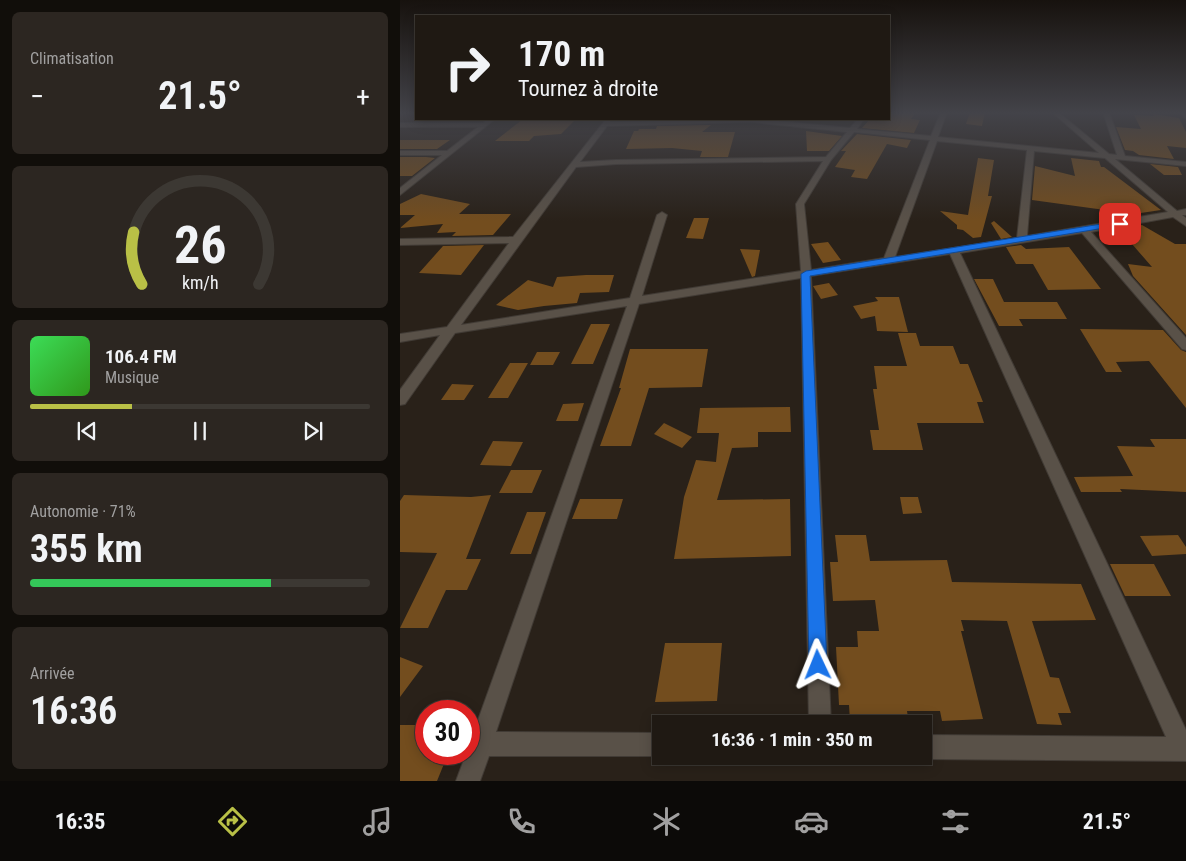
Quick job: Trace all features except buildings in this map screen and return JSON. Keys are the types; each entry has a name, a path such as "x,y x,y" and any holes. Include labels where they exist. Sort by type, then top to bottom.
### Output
{"street":[{"path":"400,192 453,148"},
{"path":"400,400 516,240 587,148"},
{"path":"820,715 806,274 800,204 837,148"},
{"path":"888,261 930,148"},
{"path":"1022,240 1031,148"},
{"path":"1046,148 1186,164"},
{"path":"1097,148 1181,213 1186,223"},
{"path":"1118,148 1121,156"},
{"path":"400,153 448,152"},
{"path":"574,165 616,162 828,159"},
{"path":"400,338 954,251 1181,213"},
{"path":"468,781 635,300 662,215"},
{"path":"1084,230 1186,346"},
{"path":"400,242 516,240"},
{"path":"932,747 1184,749 954,251"},
{"path":"481,744 652,745"}],"route":[{"path":"818,665 806,274 1120,224"}]}
